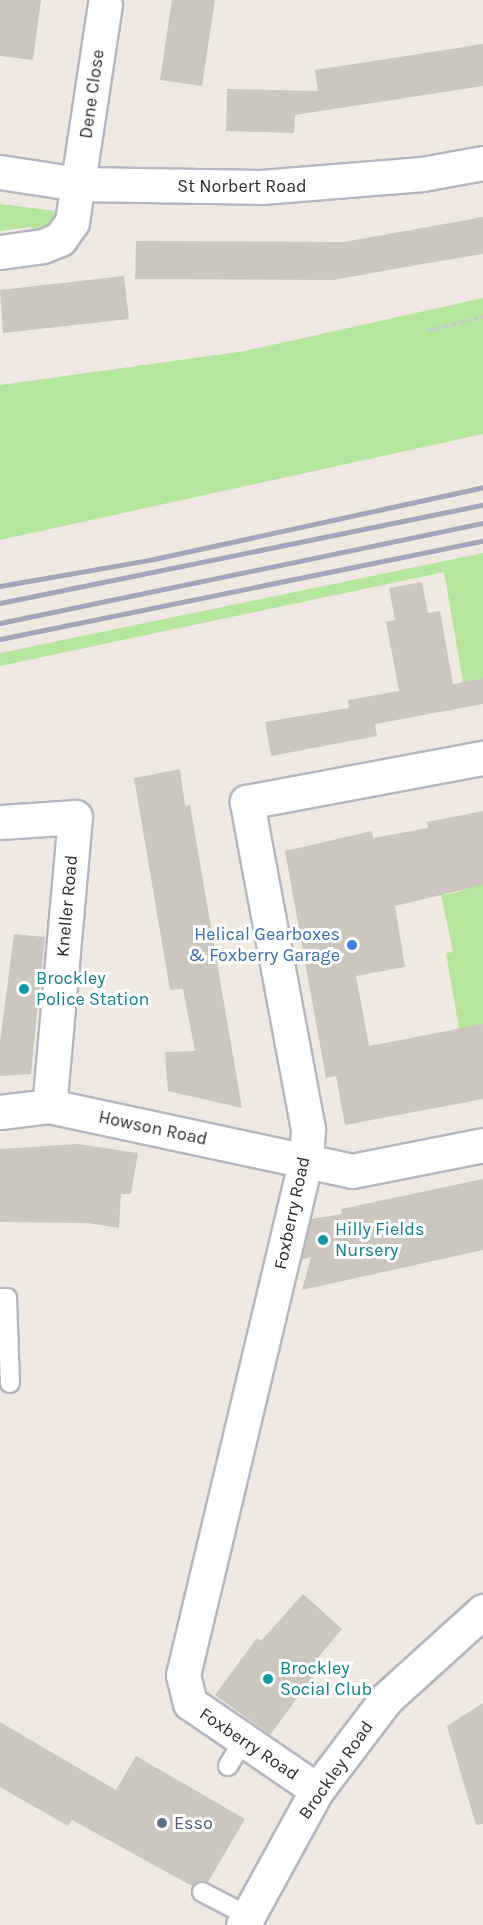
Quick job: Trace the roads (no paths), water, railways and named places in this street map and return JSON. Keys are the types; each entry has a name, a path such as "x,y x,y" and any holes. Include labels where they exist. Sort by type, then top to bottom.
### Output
{"street":[{"name":"Dene Close","path":"0,252 44,246 60,239 72,222 105,4"},
{"name":"St Norbert Road","path":"0,172 78,184 321,185 483,163"},
{"name":"Foxberry Road","path":"317,1790 235,1754 190,1704 183,1676 306,1159 308,1129 247,802 483,758"},
{"name":"Kneller Road","path":"0,822 75,817 49,1106"},
{"name":"Howson Road","path":"0,1112 49,1106 306,1159 325,1167 352,1171 483,1145"},
{"name":"Brockley Road","path":"246,1921 317,1790 386,1699 483,1611"}],"lane":[{"path":"0,1298 7,1298 10,1383"},
{"path":"202,1892 246,1921"}],"railway":[{"path":"0,586 154,559 483,487"},
{"path":"0,603 483,505"},
{"path":"0,623 483,523"},
{"path":"0,639 483,541"}],"place":[{"name":"Helical Gearboxes & Foxberry Garage","path":"352,945"},
{"name":"Brockley Police Station","path":"24,989"},
{"name":"Hilly Fields Nursery","path":"323,1240"},
{"name":"Brockley Social Club","path":"268,1679"},
{"name":"Esso","path":"162,1823"}]}
